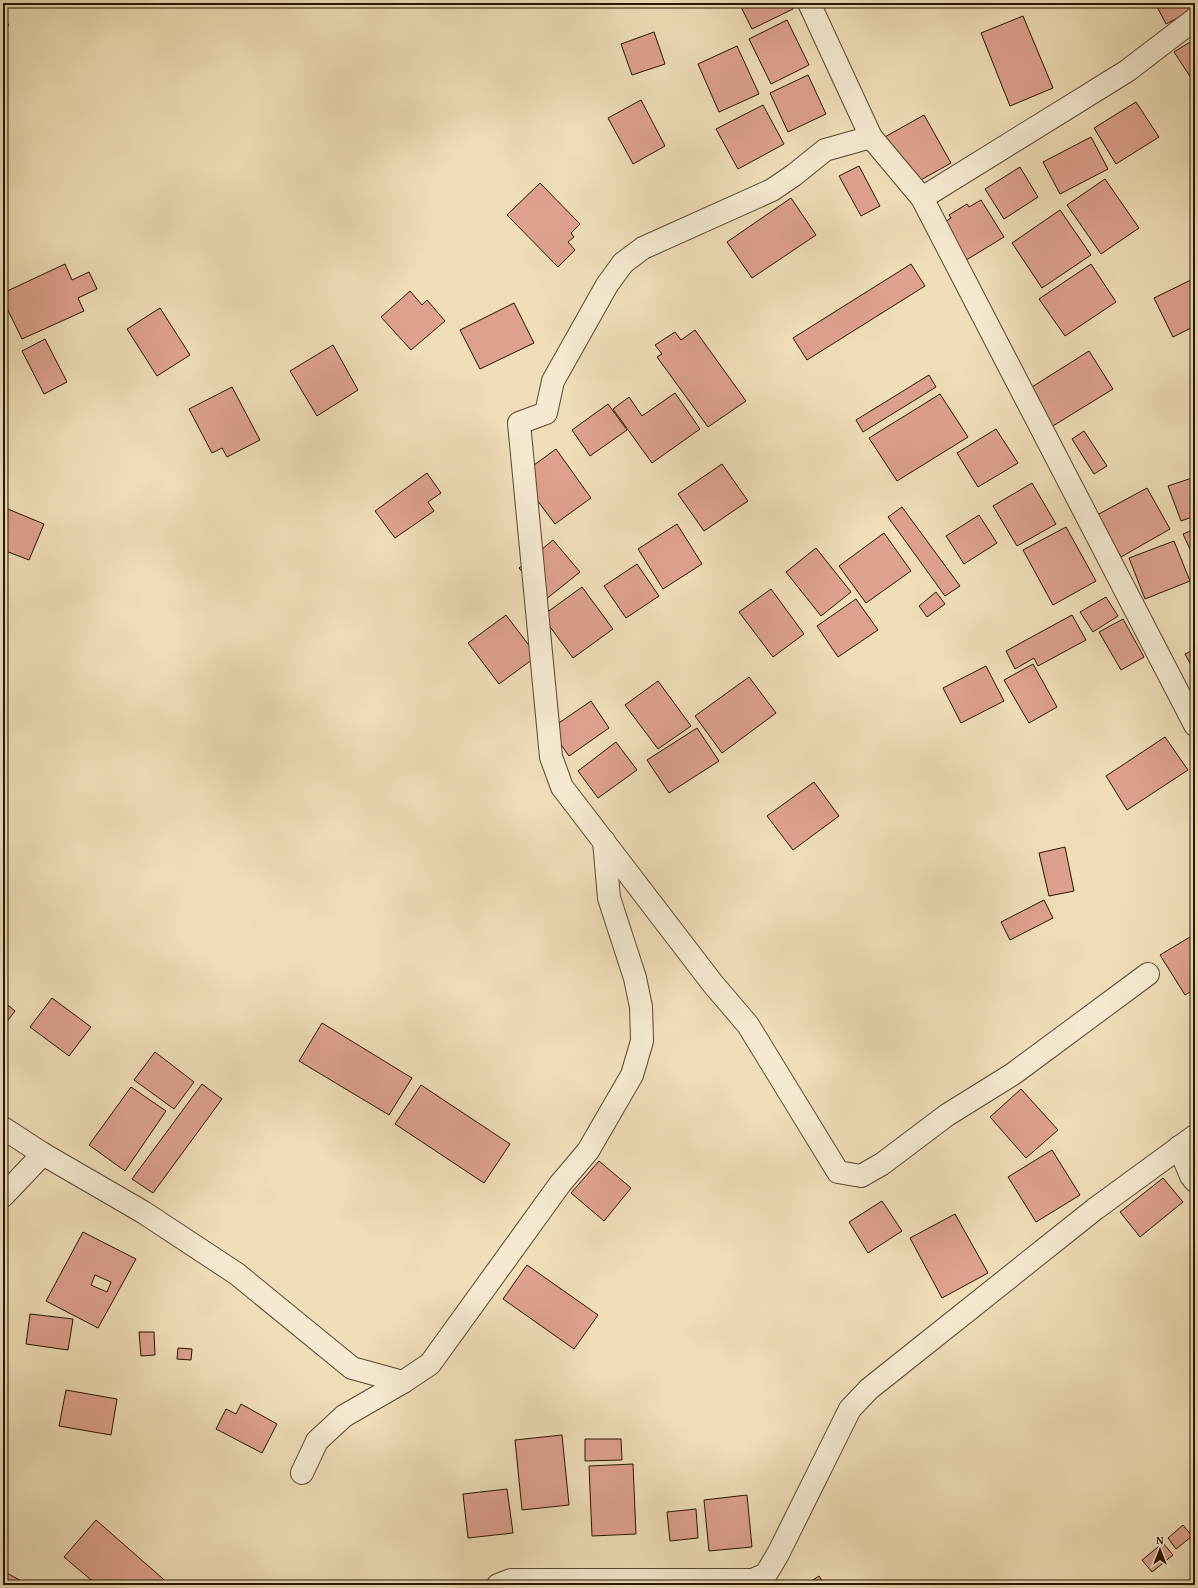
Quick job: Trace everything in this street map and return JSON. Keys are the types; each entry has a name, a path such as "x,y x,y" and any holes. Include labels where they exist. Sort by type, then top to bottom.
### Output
{"street":[{"path":"809,3 871,137 922,198 1195,725"},
{"path":"922,198 1127,71 1195,19"},
{"path":"871,137 825,150 794,175 772,190 643,248 623,263 607,285 554,381 546,413 520,423 551,757 562,787 713,984 748,1025 838,1172 861,1176 882,1164 947,1115 1013,1074 1148,974"},
{"path":"302,1473 317,1441 344,1416 403,1382 430,1364 560,1184 588,1151 632,1075 642,1041 641,1007 635,978 609,898 604,840"},
{"path":"3,1128 42,1154 143,1212 237,1274 352,1368 403,1382"},
{"path":"498,1585 511,1580 753,1580 766,1574 782,1548 850,1409 869,1389 1095,1209 1187,1142 1191,1176 1195,1181"},
{"path":"3,1196 42,1154"}],"building":[{"path":"739,3 790,3 793,9 752,29"},
{"path":"1155,3 1195,3 1195,9 1166,24"},
{"path":"1023,16 1053,88 1010,106 981,33"},
{"path":"3,17 9,25 3,29"},
{"path":"787,20 809,65 771,84 749,39"},
{"path":"654,32 665,64 632,75 621,44"},
{"path":"1195,39 1195,84 1174,52"},
{"path":"737,46 759,94 719,112 698,64"},
{"path":"808,75 826,114 788,132 770,93"},
{"path":"641,100 665,146 633,164 608,118"},
{"path":"1136,102 1159,137 1116,164 1094,128"},
{"path":"763,105 784,144 738,169 716,129"},
{"path":"924,115 951,163 910,186 883,138"},
{"path":"1091,137 1108,169 1060,194 1043,162"},
{"path":"859,166 880,206 861,216 839,176"},
{"path":"1020,167 1038,197 1004,219 985,189"},
{"path":"1105,179 1139,228 1101,254 1067,205"},
{"path":"540,183 580,224 571,233 574,237 568,242 575,250 558,267 507,215"},
{"path":"791,198 816,235 752,278 727,242"},
{"path":"981,200 1004,237 963,262 940,225 951,218 949,215 967,204 969,207"},
{"path":"1060,210 1091,255 1042,288 1012,243"},
{"path":"65,264 72,280 89,272 97,289 78,298 84,311 22,339 3,300 3,293"},
{"path":"911,264 925,286 807,360 793,338"},
{"path":"1091,264 1116,302 1065,336 1039,299"},
{"path":"1195,278 1195,326 1173,337 1154,298"},
{"path":"410,291 422,305 427,300 445,321 411,350 381,317"},
{"path":"514,303 534,343 480,369 460,330"},
{"path":"160,308 190,355 157,376 127,329"},
{"path":"695,330 746,401 708,427 657,357 662,354 655,345 675,332 681,340"},
{"path":"45,339 67,382 44,394 22,351"},
{"path":"333,345 358,390 317,416 290,371"},
{"path":"1089,351 1113,389 1048,429 1024,392"},
{"path":"929,375 936,387 863,432 856,420"},
{"path":"232,387 260,440 227,457 222,448 212,453 189,409"},
{"path":"675,393 700,429 652,463 613,409 629,397 642,416"},
{"path":"940,394 968,437 897,481 869,438"},
{"path":"608,404 627,430 590,456 572,430"},
{"path":"996,429 1018,463 978,487 957,453"},
{"path":"1084,431 1107,466 1094,474 1072,439"},
{"path":"556,449 591,498 555,524 519,476"},
{"path":"722,464 748,501 704,531 678,494"},
{"path":"427,473 441,493 428,502 434,511 395,538 375,511"},
{"path":"1195,477 1195,516 1181,521 1168,486"},
{"path":"1032,483 1056,524 1017,546 993,506"},
{"path":"1147,488 1170,529 1121,557 1097,515"},
{"path":"3,507 44,524 29,560 3,550"},
{"path":"902,507 960,586 945,596 888,517"},
{"path":"979,515 997,543 964,564 946,536"},
{"path":"677,524 702,564 663,589 638,549"},
{"path":"1066,527 1096,581 1053,605 1023,550"},
{"path":"1195,529 1195,560 1183,534"},
{"path":"884,533 911,571 866,603 839,566"},
{"path":"553,540 580,572 545,600 519,568"},
{"path":"1174,541 1190,581 1145,599 1129,558"},
{"path":"816,548 851,592 821,616 786,572"},
{"path":"637,564 659,596 626,618 604,586"},
{"path":"582,587 613,629 573,658 542,616"},
{"path":"771,589 804,634 773,657 739,612"},
{"path":"936,592 945,604 927,617 919,606"},
{"path":"1106,597 1118,616 1093,632 1080,612"},
{"path":"856,599 878,630 838,657 817,626"},
{"path":"506,615 537,656 499,684 468,643"},
{"path":"1072,615 1086,640 1038,666 1034,658 1015,669 1006,651"},
{"path":"1123,619 1144,657 1121,670 1099,632"},
{"path":"1195,649 1195,673 1185,654"},
{"path":"1033,664 1057,707 1029,723 1004,680"},
{"path":"986,666 1004,701 961,723 943,688"},
{"path":"749,677 776,713 722,753 695,716"},
{"path":"658,681 691,726 658,749 625,705"},
{"path":"591,701 609,728 569,756 550,729"},
{"path":"697,728 719,761 669,793 647,760"},
{"path":"1165,737 1188,770 1127,810 1106,776"},
{"path":"616,742 637,770 598,798 578,771"},
{"path":"814,782 839,816 793,850 767,816"},
{"path":"1065,847 1074,891 1049,896 1039,853"},
{"path":"1044,900 1053,918 1010,940 1001,922"},
{"path":"1195,934 1195,989 1185,995 1160,955"},
{"path":"52,998 91,1027 69,1056 30,1027"},
{"path":"3,1001 15,1011 3,1027"},
{"path":"322,1023 412,1078 389,1115 299,1061"},
{"path":"155,1052 194,1082 174,1109 134,1080"},
{"path":"202,1084 222,1099 153,1193 132,1179"},
{"path":"421,1085 510,1144 484,1183 395,1124"},
{"path":"131,1087 166,1111 125,1171 89,1145"},
{"path":"1021,1089 1058,1130 1026,1158 990,1117"},
{"path":"1052,1150 1080,1195 1036,1222 1008,1177"},
{"path":"599,1161 631,1188 604,1221 571,1193"},
{"path":"1163,1178 1183,1202 1140,1237 1120,1212"},
{"path":"882,1201 902,1231 868,1253 849,1222"},
{"path":"955,1214 988,1273 942,1298 910,1238"},
{"path":"83,1232 136,1259 98,1328 46,1301","holes":["95,1275 111,1282 107,1292 91,1285"]},
{"path":"527,1265 598,1315 574,1349 503,1299"},
{"path":"30,1314 73,1319 68,1350 26,1344"},
{"path":"139,1332 154,1332 155,1355 141,1356"},
{"path":"178,1348 192,1349 191,1360 177,1359"},
{"path":"66,1390 117,1399 111,1435 59,1426"},
{"path":"241,1404 277,1424 262,1453 216,1429 226,1409 236,1414"},
{"path":"562,1435 569,1505 522,1510 515,1440"},
{"path":"585,1439 621,1439 622,1460 585,1461"},
{"path":"633,1464 636,1534 592,1536 589,1466"},
{"path":"507,1489 513,1533 468,1538 463,1494"},
{"path":"747,1495 752,1547 709,1551 704,1500"},
{"path":"696,1509 698,1538 670,1541 667,1512"},
{"path":"96,1520 170,1585 97,1585 64,1557"},
{"path":"1183,1525 1192,1536 1176,1549 1168,1538"},
{"path":"1163,1543 1173,1555 1152,1572 1142,1560"},
{"path":"3,1571 25,1583 24,1585 3,1585"},
{"path":"819,1576 825,1585 805,1585"},
{"path":"45,1580 51,1585 40,1585"}]}
